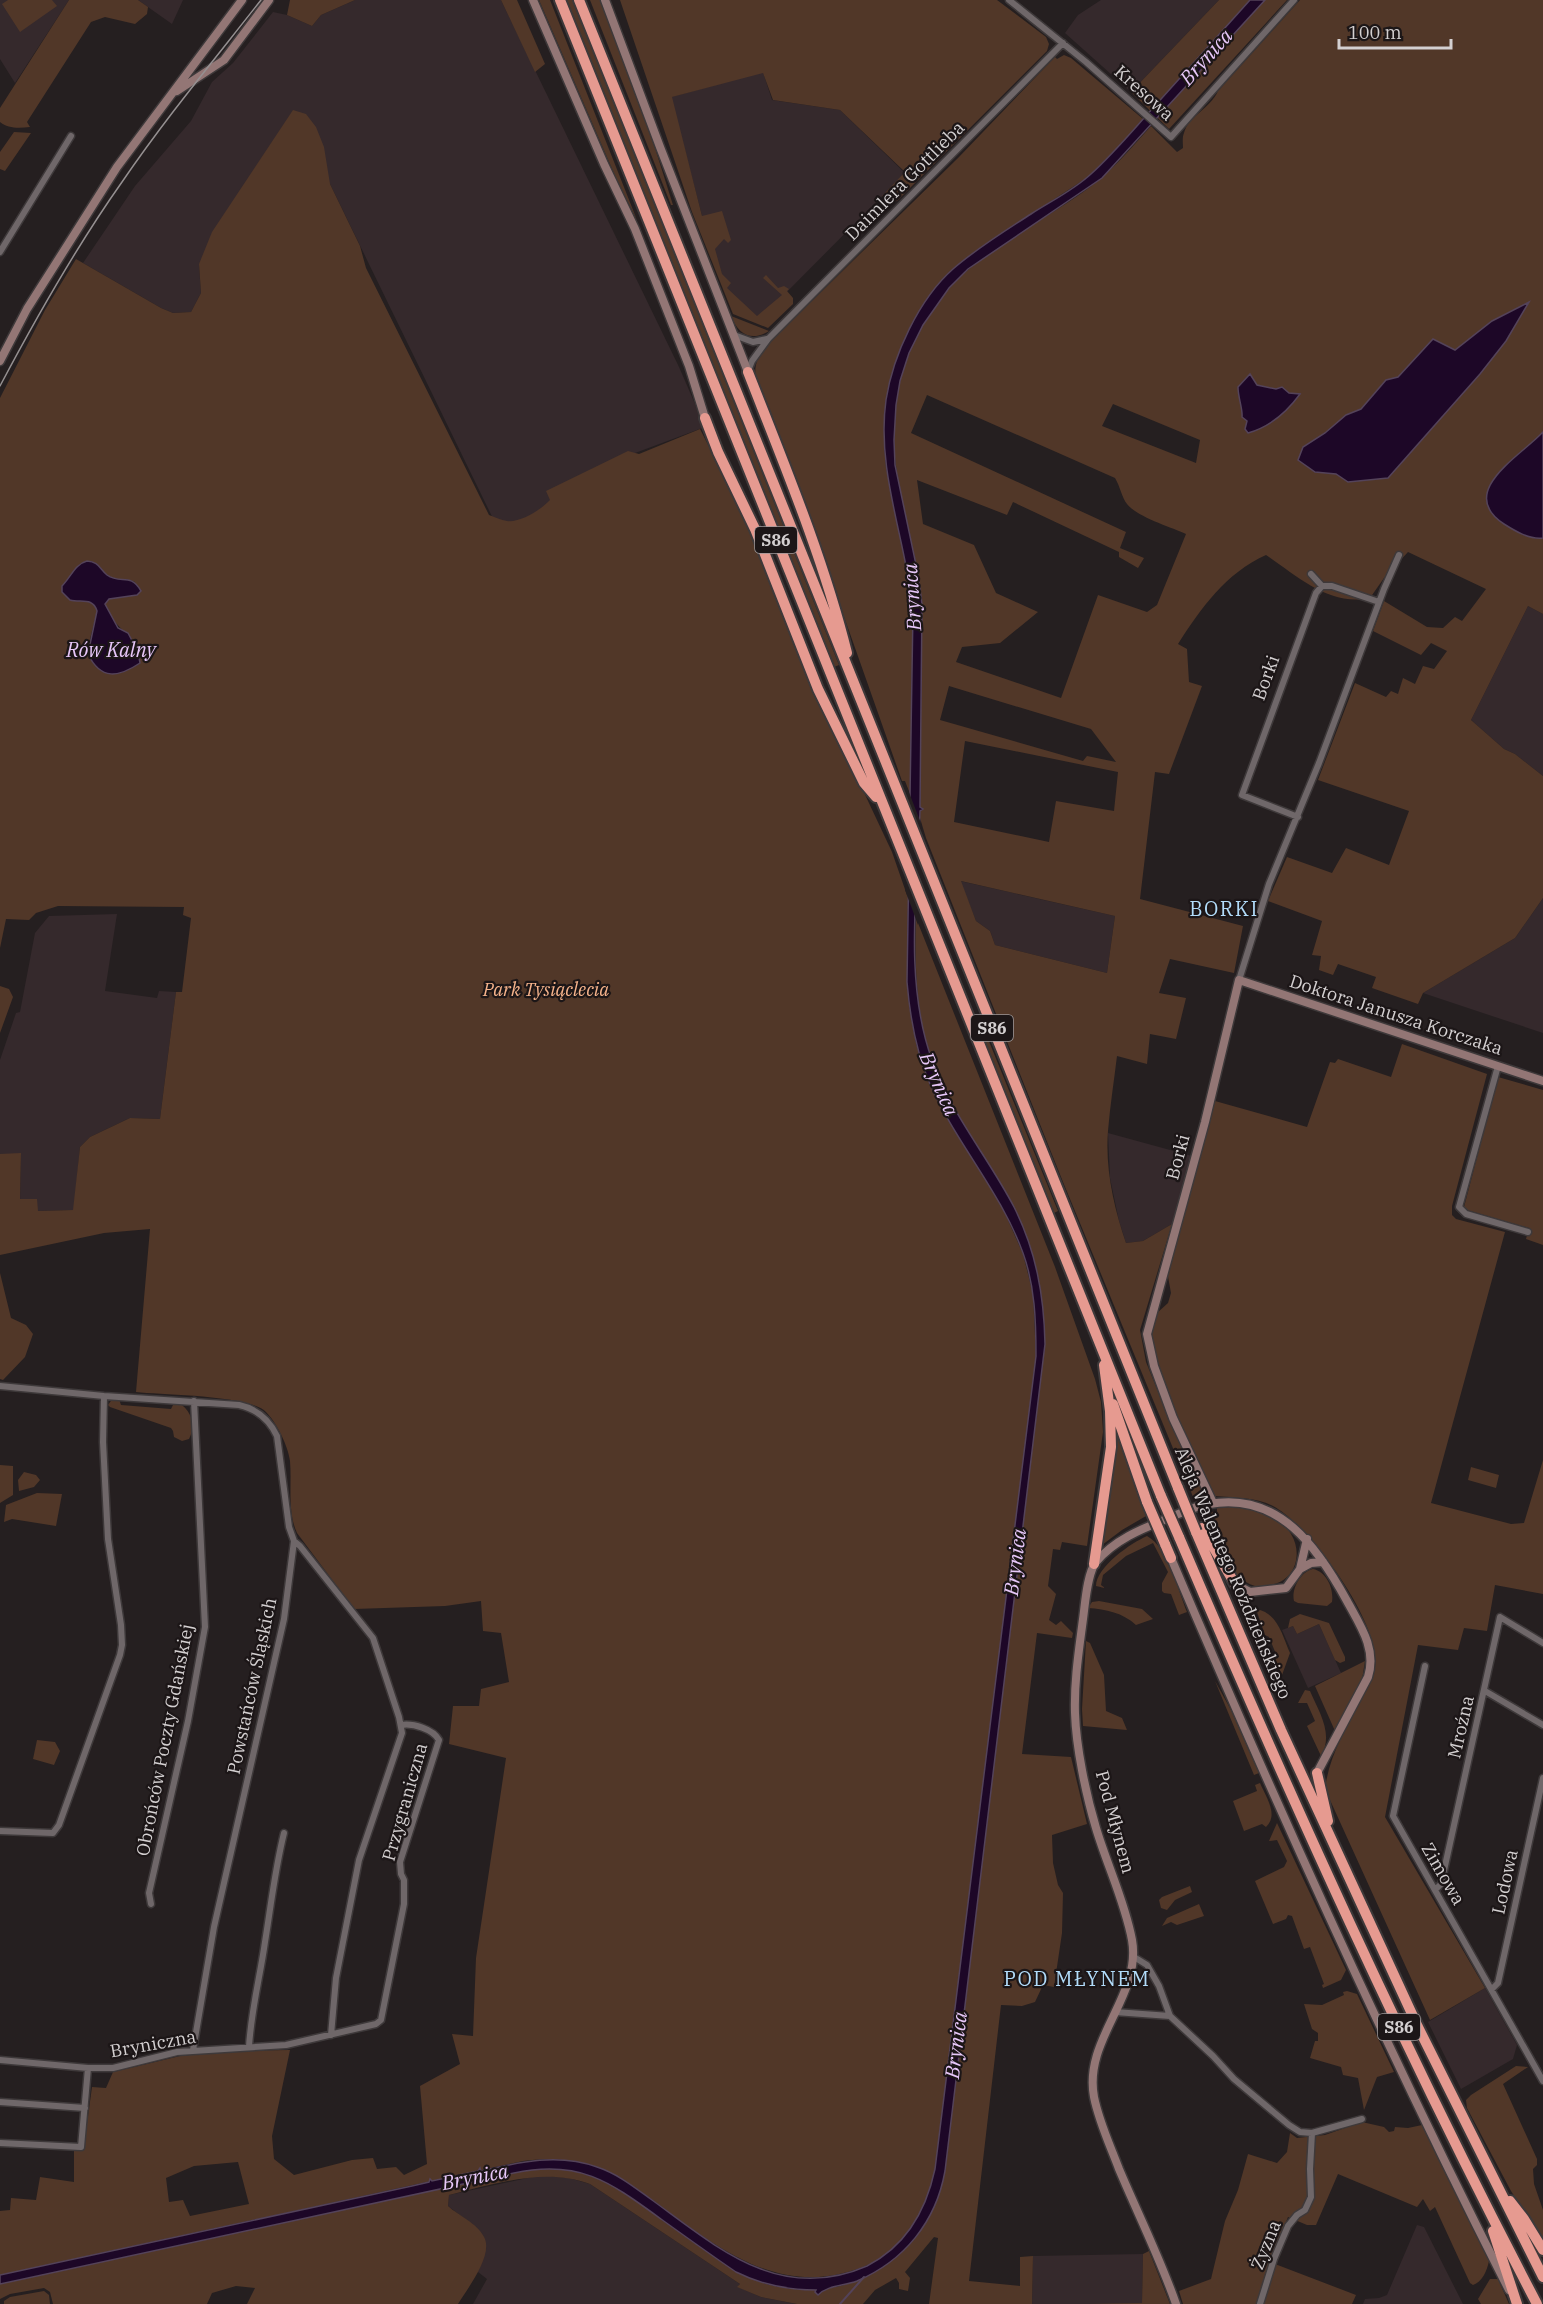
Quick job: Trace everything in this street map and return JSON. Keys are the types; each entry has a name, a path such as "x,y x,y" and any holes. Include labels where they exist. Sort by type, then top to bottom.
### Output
{"highway":[{"name":"S86","path":"560,0 884,807"},
{"name":"S86","path":"579,0 858,694"},
{"path":"748,372 837,611 858,694"},
{"path":"705,418 718,452 755,529 818,689 864,783 884,807"},
{"name":"Aleja Walentego Roździeńskiego","path":"858,694 1092,1280 1178,1488 1199,1530 1334,1847 1418,2027 1543,2277"},
{"name":"Aleja Walentego Roździeńskiego","path":"884,807 1179,1538 1315,1849 1485,2205 1537,2304"},
{"path":"1094,1564 1110,1457 1108,1389 1100,1344"},
{"path":"1108,1389 1147,1502 1171,1558"},
{"path":"1199,1530 1235,1584"},
{"path":"1317,1773 1334,1847"},
{"path":"1495,2182 1524,2219 1543,2250"},
{"path":"1485,2205 1516,2304"}],"street":[{"path":"0,361 27,309 117,166 242,0"},
{"path":"172,94 224,60 270,0"},
{"path":"533,0 604,164 635,229 690,366 705,418"},
{"path":"605,0 748,372"},
{"name":"Kresowa","path":"1009,0 1063,43 1171,137 1294,0"},
{"name":"Daimlera Gottlieba","path":"748,372 752,361 768,339 1063,43"},
{"path":"0,252 70,136"},
{"path":"734,335 753,342 768,339"},
{"name":"Borki","path":"1213,1503 1173,1418 1154,1366 1147,1334 1205,1122 1239,980 1264,899 1399,555"},
{"path":"1311,574 1322,586 1332,586 1379,602"},
{"name":"Borki","path":"1298,817 1242,795 1316,593 1322,586"},
{"name":"Doktora Janusza Korczaka","path":"1239,980 1543,1081"},
{"path":"1498,1066 1460,1207 1466,1214 1528,1232"},
{"name":"Powstańców Śląskich","path":"0,1386 249,1407 258,1412 272,1426 280,1452 289,1527 294,1541 281,1631 214,1927 193,2050"},
{"path":"0,1831 52,1833 59,1825 120,1654 121,1625 108,1539 103,1442 104,1396"},
{"name":"Obrońców Poczty Gdańskiej","path":"151,1904 149,1893 188,1721 205,1627 194,1401"},
{"path":"1094,1564 1131,1534 1213,1503 1239,1503 1262,1508 1287,1521 1306,1539 1323,1562 1361,1626 1371,1650 1372,1667 1363,1689 1317,1773"},
{"path":"1300,1569 1306,1539"},
{"name":"Przygraniczna","path":"294,1541 373,1638 402,1732 358,1860 336,1978 331,2035"},
{"path":"1171,1558 1241,1723 1317,1892 1516,2304"},
{"path":"1235,1584 1250,1592 1280,1590 1286,1588 1300,1569 1311,1563 1323,1562"},
{"name":"Pod Młynem","path":"1094,1564 1087,1593 1078,1661 1075,1690 1076,1730 1095,1825 1130,1933 1134,1957 1128,1981 1097,2052 1093,2093 1105,2134 1176,2304"},
{"name":"Mroźna","path":"1435,1890 1441,1884 1500,1617 1543,1643"},
{"name":"Zimowa","path":"1425,1666 1393,1816 1543,2081"},
{"path":"1485,1691 1543,1725"},
{"name":"Przygraniczna","path":"381,2020 404,1904 404,1880 400,1862 439,1740 432,1732 406,1724 401,1725"},
{"name":"Lodowa","path":"1492,1989 1498,1983 1543,1779"},
{"path":"249,2047 250,2024 278,1856 284,1833"},
{"path":"1134,1957 1147,1965 1159,1986 1170,2016 1213,2055 1234,2079 1289,2125 1300,2132 1312,2133 1362,2119"},
{"path":"1115,2012 1170,2016"},
{"name":"Bryniczna","path":"0,2143 79,2148 83,2142 88,2068 113,2068 193,2050 286,2045 381,2020"},
{"path":"0,2060 88,2068"},
{"path":"0,2103 85,2108"},
{"name":"Żyzna","path":"1260,2304 1274,2259 1288,2226 1297,2215 1305,2210 1311,2197 1312,2133"}],"shaded area":[{"path":"0,0 69,0 15,83 0,59"},
{"path":"138,0 183,0 172,24"},
{"path":"355,0 501,0 679,367 705,427 592,469 574,491 502,537 330,184 199,264 201,293 191,312 173,313 161,308 83,263 135,186 191,121 212,82 233,63 273,12 287,15 312,26 321,15"},
{"path":"1101,0 1219,0 1131,92 1065,33 1078,15"},
{"path":"763,72 772,100 840,110 905,173 757,322 725,291 702,216 671,97"},
{"path":"1528,606 1543,614 1543,776 1515,754 1504,749 1471,720"},
{"path":"960,881 1115,916 1107,973 995,945 990,931 976,921"},
{"path":"1543,898 1543,1033 1423,993 1515,938"},
{"path":"117,914 105,991 157,998 159,991 176,992 160,1119 130,1118 90,1137 80,1147 74,1210 37,1211 20,1199 21,1154 0,1154 0,1060 16,1013 20,1012 35,933 49,916"},
{"path":"1108,1133 1192,1156 1172,1224 1143,1241 1126,1243 1110,1178"},
{"path":"1319,1624 1341,1673 1308,1688 1282,1630 1293,1626 1297,1634"},
{"path":"1485,1988 1517,2045 1513,2059 1461,2089 1428,2022"},
{"path":"541,2175 569,2178 590,2184 740,2284 738,2287 761,2297 797,2304 473,2304 487,2279 478,2272 474,2226 448,2206 449,2195"},
{"path":"1417,2225 1424,2227 1463,2304 1363,2304 1365,2299 1387,2295"},
{"path":"1143,2254 1142,2304 1032,2304 1033,2256"}],"green space":[{"path":"8,0 52,0 57,6 20,32 2,4"},
{"path":"69,0 138,0 148,7 147,14 135,24 105,17 91,22 27,122 30,127 14,128 3,124 0,122 0,108"},
{"path":"290,0 355,0 321,15 312,26 287,15"},
{"path":"501,0 517,0 545,64 535,72"},
{"path":"539,0 550,0 637,220 619,185"},
{"path":"567,0 573,0 839,665 834,667"},
{"path":"590,0 600,0 655,148 673,205 671,205"},
{"path":"620,0 997,0 1046,37 1049,44 1047,51 897,201 890,202 882,196 905,172 840,110 773,100 763,73 672,97 702,216 722,211 731,240 728,243 724,239 715,249 722,274 731,283 727,288 757,316 782,295 763,278 766,275 778,288 784,286 789,289 787,291 793,298 793,304 768,328 733,314 692,212"},
{"path":"1219,0 1287,0 1169,129 1131,92"},
{"path":"1300,0 1543,0 1543,614 1528,606 1471,720 1504,749 1515,754 1543,776 1543,898 1515,938 1423,993 1418,1004 1372,988 1376,977 1338,964 1333,975 1319,970 1321,956 1312,955 1322,921 1268,901 1287,857 1332,873 1346,848 1389,865 1409,811 1318,780 1355,683 1386,697 1391,691 1398,694 1403,678 1415,684 1423,666 1434,669 1447,651 1431,643 1421,655 1373,631 1384,601 1427,627 1443,628 1455,617 1462,621 1486,589 1408,552 1384,578 1370,598 1355,600 1341,598 1315,588 1266,555 1239,571 1205,605 1178,644 1187,649 1189,682 1202,686 1169,774 1155,772 1140,899 1243,926 1234,973 1170,959 1159,993 1186,998 1176,1039 1150,1034 1147,1064 1117,1056 1107,1145 1111,1188 1126,1243 1143,1241 1172,1224 1140,1330 1146,1362 1172,1426 1204,1492 1203,1496 1194,1499 1063,1182 920,818 922,604 920,583 898,481 894,439 899,386 906,361 916,337 945,293 984,257 1098,180 1151,126 1177,152 1183,148 1186,127 1210,103 1218,91","holes":["927,395 1115,478 1125,501 1132,509 1186,534 1157,605 1147,612 1098,595 1061,698 956,662 962,647 1000,643 1038,612 996,593 974,545 923,524 917,480 1007,515 1013,502 1119,552 1119,557 1138,568 1144,558 1120,548 1126,532 911,433","1113,404 1200,440 1196,463 1102,426","949,686 1091,729 1116,762 1087,756 1083,761 940,720","965,741 1118,772 1114,811 1056,801 1049,842 954,822","961,881 1115,916 1107,973 995,945 990,931 976,921"]},
{"path":"1064,55 1071,58 1143,119 1088,177 952,270 932,293 914,320 897,360 886,401 884,444 886,468 908,573 913,610 910,794 905,781 902,781 806,509 756,379 756,363 770,342 958,158 1055,57 1057,59"},
{"name":"Park Tysiąclecia","path":"293,110 306,114 316,127 324,147 330,184 360,246 366,268 489,515 507,521 524,518 550,500 546,491 628,451 639,454 700,429 750,528 813,684 892,852 908,898 909,1004 923,1066 939,1102 1000,1202 1023,1254 1033,1294 1036,1356 935,2169 927,2197 907,2234 874,2262 842,2273 812,2277 784,2274 756,2266 705,2238 618,2177 580,2163 546,2159 523,2161 0,2275 0,2211 10,2210 11,2198 36,2200 40,2177 74,2182 74,2151 84,2146 92,2087 106,2088 113,2072 180,2056 232,2051 290,2050 272,2136 274,2159 294,2175 352,2160 373,2158 377,2169 396,2167 404,2175 427,2164 420,2086 460,2064 452,2034 473,2036 476,1958 506,1758 449,1744 453,1706 479,1706 481,1689 509,1682 501,1633 483,1631 481,1601 445,1606 354,1609 297,1533 291,1507 289,1455 278,1428 266,1412 257,1406 225,1399 136,1392 150,1229 104,1233 0,1255 0,1154 21,1153 20,1199 37,1199 38,1211 73,1210 80,1147 90,1137 130,1118 160,1119 176,992 182,992 191,918 183,915 184,907 58,906 36,913 29,920 6,919 0,948 0,398 45,310 76,259 161,308 173,313 191,312 201,293 199,264 212,232","holes":["88,561 95,563 111,577 135,582 137,595 109,599 105,604 112,619 130,638 135,647 136,665 115,674 101,671 98,668 89,643 97,611 95,607 90,602 70,600 62,592 72,574 80,565","238,2162 249,2204 190,2216 183,2200 169,2202 166,2178 194,2166"]},
{"path":"14,132 31,133 5,171 0,169 0,152"},
{"path":"731,316 769,331 751,336 741,332"},
{"path":"916,918 1055,1267 1101,1402 1103,1432 1087,1546 1062,1542 1060,1550 1053,1549 1048,1586 1056,1594 1049,1620 1056,1625 1061,1621 1073,1633 1072,1638 1037,1633 1022,1754 1071,1757 1087,1824 1052,1835 1053,1863 1058,1885 1063,1893 1062,1933 1054,1987 1043,1985 1035,2002 1022,2006 1001,2005 969,2281 1020,2286 1020,2257 1033,2256 1032,2304 929,2304 938,2238 934,2237 905,2272 910,2278 908,2291 899,2289 896,2278 875,2290 863,2304 797,2304 761,2297 737,2287 740,2284 590,2184 555,2177 520,2179 449,2195 448,2206 481,2232 486,2244 483,2262 458,2304 247,2304 255,2288 236,2286 212,2293 207,2304 53,2304 50,2292 44,2288 10,2294 0,2299 0,2284 537,2169 576,2172 609,2184 736,2272 775,2286 802,2290 844,2285 879,2267 911,2243 926,2223 936,2202 945,2171 1045,1344 1041,1291 1022,1224 946,1095 925,1040 918,999"},
{"path":"0,986 9,989 13,997 0,1033"},
{"path":"986,1034 1058,1211 1054,1213 982,1036"},
{"path":"1402,1044 1487,1074 1452,1206 1452,1215 1456,1219 1505,1232 1431,1503 1511,1524 1524,1523 1543,1460 1543,1594 1495,1585 1487,1631 1464,1628 1458,1650 1418,1645 1385,1817 1485,1988 1430,2020 1325,1789 1330,1764 1374,1672 1375,1654 1369,1631 1358,1606 1325,1556 1288,1517 1267,1503 1245,1498 1215,1496 1179,1422 1151,1345 1153,1324 1157,1313 1168,1303 1171,1293 1167,1271 1215,1101 1307,1127 1330,1062 1335,1063 1338,1059 1391,1077"},
{"path":"1498,1077 1543,1090 1543,1245 1526,1239 1529,1228 1467,1210 1464,1207"},
{"path":"0,1273 11,1318 26,1325 33,1334 25,1357 3,1380 0,1379"},
{"path":"113,1398 119,1399 121,1405 171,1409 175,1401 185,1407 191,1417 192,1428 189,1439 182,1441 174,1437 171,1428 110,1407 108,1405"},
{"path":"1115,1426 1146,1516 1102,1545 1109,1502 1107,1501"},
{"path":"0,1465 13,1466 13,1495 0,1503"},
{"path":"1471,1467 1499,1475 1496,1488 1468,1480"},
{"path":"24,1472 36,1475 40,1480 34,1487 19,1491 18,1480"},
{"path":"37,1493 62,1494 56,1526 12,1519 4,1522 6,1505"},
{"path":"1236,1506 1272,1515 1281,1520 1288,1529 1297,1551 1294,1567 1284,1579 1277,1583 1255,1586 1244,1581 1227,1566 1215,1546 1202,1514 1217,1511 1217,1507"},
{"path":"1147,1536 1161,1549 1167,1559 1187,1612 1179,1615 1171,1594 1162,1591 1162,1583 1168,1572 1153,1543 1126,1556 1103,1575 1101,1585 1105,1588 1096,1586 1102,1571 1116,1556"},
{"path":"1313,1569 1326,1577 1331,1587 1332,1602 1327,1606 1294,1601 1294,1591 1298,1581 1305,1573"},
{"path":"1099,1601 1142,1609 1153,1619 1136,1625 1126,1617 1114,1612 1088,1608 1092,1602"},
{"path":"1256,1609 1269,1615 1282,1632 1290,1653 1282,1675 1275,1659 1276,1654 1269,1637 1265,1635"},
{"path":"1300,1614 1329,1623 1345,1661 1340,1663 1335,1660 1319,1624 1297,1634 1293,1626 1288,1628 1290,1619"},
{"path":"1086,1641 1090,1643 1104,1675 1106,1711 1122,1718 1127,1730 1083,1726"},
{"path":"1365,1661 1362,1680 1335,1731 1315,1686"},
{"path":"1215,1681 1231,1710 1259,1773 1254,1775"},
{"path":"1305,1690 1310,1691 1326,1731 1325,1748 1321,1756 1307,1726 1315,1721 1307,1703 1298,1703"},
{"path":"37,1740 55,1742 60,1751 54,1765 33,1759"},
{"path":"1260,1783 1270,1806 1270,1822 1266,1827 1262,1824 1244,1831 1233,1801 1257,1791 1255,1785"},
{"path":"1277,1823 1346,1970 1341,1980 1323,1988 1324,1984 1310,1947 1304,1949 1292,1916 1288,1915 1286,1919 1273,1924 1255,1881 1284,1867 1287,1861 1277,1840 1269,1841"},
{"path":"1190,1886 1192,1892 1175,1900 1167,1910 1161,1908 1159,1900 1162,1897"},
{"path":"1199,1904 1204,1916 1177,1925 1171,1922 1162,1926 1167,1918"},
{"path":"1343,1992 1357,1994 1394,2072 1377,2077 1364,2110 1358,2078 1343,2075 1341,2067 1310,2058 1315,2041 1318,2041 1318,2033 1312,2029 1304,2004 1322,2005 1344,1995"},
{"path":"1516,2066 1528,2067 1503,2084 1537,2159 1537,2165 1533,2169 1534,2184 1543,2210 1543,2241 1511,2191 1467,2108 1466,2100 1471,2095"},
{"path":"1362,2122 1384,2127 1389,2132 1394,2131 1395,2127 1408,2128 1422,2125 1489,2261 1481,2279 1473,2285 1470,2283 1435,2207 1430,2211 1423,2199 1417,2207 1338,2174 1316,2225 1307,2225 1288,2217 1256,2304 1183,2304 1179,2291 1211,2279 1225,2221 1238,2190 1248,2154 1277,2163 1287,2152 1290,2133 1297,2138 1325,2135"},
{"path":"1149,2251 1170,2304 1088,2304 1142,2303 1143,2254"},
{"path":"1275,2264 1356,2295 1352,2304 1263,2304"},
{"path":"1490,2279 1498,2279 1509,2304 1481,2304 1478,2299"},
{"path":"44,2291 49,2295 50,2304 4,2304 4,2301 10,2297"}],"water":[{"name":"Brynica","path":"1250,0 1265,0 1102,178 968,269 949,288 923,325 909,353 900,381 896,405 895,465 922,604 920,807 923,809 920,811 914,937 918,1000 923,1030 940,1080 959,1117 1014,1207 1028,1240 1041,1291 1045,1344 945,2171 941,2190 926,2223 903,2251 874,2273 857,2281 831,2287 818,2295 816,2290 775,2286 736,2272 609,2184 576,2172 537,2169 0,2284 0,2275 412,2186 429,2182 430,2179 432,2181 478,2171 480,2168 481,2171 539,2160 568,2160 605,2170 619,2177 726,2252 752,2265 778,2274 806,2278 835,2276 867,2266 881,2258 903,2238 920,2213 935,2169 1036,1343 1032,1291 1023,1253 1003,1209 952,1127 930,1084 917,1047 912,1022 907,982 913,610 888,479 884,427 886,400 889,383 909,329 941,281 981,247 1091,174"},
{"path":"1529,302 1506,341 1480,374 1388,478 1348,482 1336,474 1315,472 1298,460 1303,447 1325,433 1346,415 1361,409 1386,380 1398,377 1433,339 1455,350 1492,321"},
{"path":"1250,374 1257,385 1276,389 1282,387 1289,393 1300,394 1277,418 1248,433 1245,429 1247,421 1242,417 1238,387"},
{"path":"1543,432 1543,538 1533,538 1504,524 1491,512 1486,499 1489,487 1497,475"},
{"name":"Rów Kalny","path":"87,561 96,564 112,578 133,582 141,591 137,595 109,599 105,604 118,628 128,633 138,652 140,663 125,671 111,674 99,669 93,663 88,654 97,611 90,602 70,600 62,592 62,586 73,571"}],"pier":[{"path":"907,787 922,826 918,925 905,890"}],"waterway":[{"path":"840,2304 864,2277"}],"tram line":[{"path":"0,386 58,282 105,207 172,113 261,0"}],"district":[{"name":"BORKI","path":"1224,909"},
{"name":"POD MŁYNEM","path":"1077,1979"}]}
